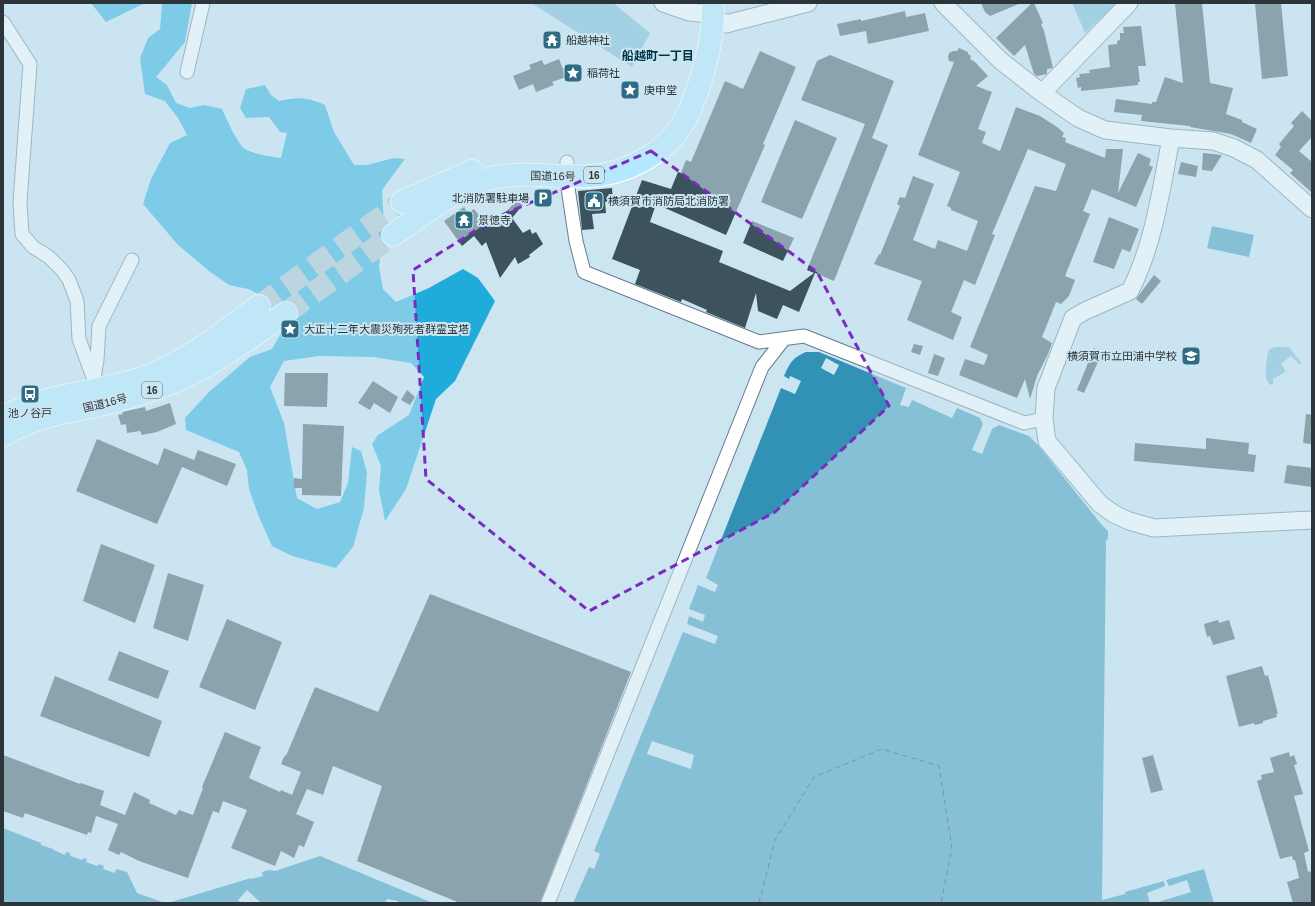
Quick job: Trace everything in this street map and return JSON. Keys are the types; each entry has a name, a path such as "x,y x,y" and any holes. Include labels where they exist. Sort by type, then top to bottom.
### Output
{"highway":[{"name":"国道16号","path":"402,202 470,172 506,162 521,161 601,175 623,169 646,159 666,143 680,128 689,112 709,52 706,9"},
{"name":"国道16号","path":"393,235 459,191 471,185 493,178 567,170"},
{"name":"国道16号","path":"225,343 260,306"},
{"name":"国道16号","path":"3,418 38,403 96,392 154,374 225,343 286,313"},
{"name":"国道16号","path":"3,435 15,428 51,415 96,392"}],"street":[{"path":"187,72 203,3"},
{"path":"664,3 689,12 706,9 726,24 808,3"},
{"path":"943,3 1001,61 1042,94 1078,118 1105,130 1171,138 1213,141 1234,148 1257,160 1312,209"},
{"path":"1042,94 1129,3"},
{"path":"3,22 30,64 20,202 22,234 33,247 49,257 62,270 69,280 77,301 79,339 96,392"},
{"path":"1171,138 1148,249 1130,291 1073,318 1046,388 1044,420 1047,441 1100,504 1114,514 1129,521 1154,528 1312,520"},
{"path":"567,170 576,241 584,272 759,342 804,336 1024,423 1044,420"},
{"path":"96,392 99,326 132,260"},
{"path":"548,903 762,367 784,339"}],"highlighted area":[{"path":"651,151 817,272 889,406 775,512 589,611 426,479 413,270 497,217"}],"shaded area":[{"path":"91,3 145,3 106,22"},
{"path":"159,3 192,3 185,42 156,77 167,85 176,103 190,108 204,105 222,109 235,136 245,149 258,154 281,158 287,133 280,132 269,117 246,118 240,108 246,89 265,85 271,95 279,101 302,98 325,105 334,132 354,165 367,165 394,158 405,159 382,190 384,225 379,267 383,289 396,302 429,288 463,269 478,278 495,301 455,381 436,399 406,489 385,521 379,490 381,466 372,444 378,435 409,415 424,377 411,363 373,357 319,356 284,361 270,387 284,423 297,498 317,509 340,502 348,483 352,447 361,451 367,473 364,508 353,547 336,568 292,556 272,546 259,517 249,489 247,470 239,452 186,430 185,418 209,392 250,357 272,349 291,316 288,306 279,301 248,289 229,285 209,271 178,245 143,204 151,179 170,143 187,135 178,118 165,101 145,94 140,58 148,38 160,29 162,5"},
{"path":"531,3 613,3 650,33 632,67"},
{"path":"1072,3 1117,3 1085,33"},
{"path":"1212,226 1254,235 1249,257 1207,248"},
{"path":"1275,347 1289,347 1301,364 1299,364 1291,356 1281,364 1285,372 1273,379 1273,384 1271,385 1268,382 1266,375 1266,365 1268,352 1270,349"},
{"path":"806,352 819,352 906,388 900,405 909,407 912,400 952,418 957,408 980,418 983,424 972,450 982,454 992,429 999,425 1029,436 1108,531 1108,539 1106,540 1102,900 1164,881 1165,886 1147,893 1150,903 573,903 589,867 594,869 600,854 594,851 683,632 715,644 718,636 687,624 689,616 703,622 705,615 689,609 698,585 715,592 718,585 706,578 781,388 795,394 801,381 790,376 789,379 784,376 792,361","holes":["826,358 839,365 834,375 821,368","652,741 694,755 691,769 647,754"]},
{"path":"3,828 41,843 41,845 65,855 66,852 70,853 70,856 82,860 83,858 87,859 86,862 97,866 99,864 104,866 103,869 115,873 116,869 127,872 137,893 165,903 3,903"},
{"path":"320,856 433,903 398,903 398,901 387,899 385,903 261,903 247,890 238,900 241,903 168,903 251,878 263,876 262,872 269,870 275,871"},
{"path":"1204,869 1214,903 1155,903 1191,892 1187,880 1169,886 1166,880"}],"building":[{"path":"981,3 1021,3 990,16 985,12"},
{"path":"1032,3 1034,3 1043,23 1041,24 1053,68 1047,69 1047,74 1037,76 1034,74 1025,45 1014,56 996,38"},
{"path":"1175,3 1202,3 1210,83 1233,88 1226,114 1242,120 1242,122 1257,129 1251,143 1231,134 1190,126 1141,121 1142,115 1114,112 1116,99 1152,104 1152,102 1156,102 1165,77 1183,83"},
{"path":"1255,3 1281,3 1288,76 1262,79"},
{"path":"905,11 906,17 925,13 929,31 868,44 866,31 840,36 837,24 861,19 861,21"},
{"path":"1141,26 1146,66 1138,66 1140,82 1138,82 1138,85 1081,91 1081,87 1078,88 1076,78 1080,77 1079,74 1090,73 1089,70 1110,67 1108,45 1117,44 1117,41 1120,40 1120,33 1124,33 1123,27"},
{"path":"959,48 968,52 971,56 970,59 975,62 988,76 976,86 992,92 978,129 986,132 982,143 1000,151 1016,107 1040,116 1057,127 1064,133 1062,137 1066,138 1065,142 1105,158 1106,149 1123,149 1118,193 1138,153 1151,159 1149,165 1153,167 1136,207 1092,189 1083,211 1090,214 1065,276 1075,280 1069,296 1061,304 1056,302 1042,337 1052,343 1037,376 1030,399 1025,379 1017,398 959,375 965,359 984,365 988,355 970,347 1035,186 1056,191 1066,164 1028,149 992,234 995,235 975,285 964,280 951,312 962,317 953,340 907,320 922,281 874,264 879,254 880,255 900,206 897,204 900,197 905,198 913,176 934,184 913,240 935,249 938,240 967,251 978,221 951,210 951,208 947,206 960,172 918,155 954,62 949,61 949,53 957,51"},
{"path":"760,51 796,67 763,144 765,145 726,235 656,204 650,222 723,251 719,262 790,291 814,273 807,270 865,124 801,100 817,61 830,55 894,81 872,138 888,145 834,281 815,273 799,312 783,305 777,319 758,311 756,293 745,328 706,312 707,310 682,299 681,302 635,284 640,270 612,259 642,180 671,189 678,172 681,173 686,160 691,162 725,81 743,89"},
{"path":"559,59 566,77 552,82 554,85 536,92 533,84 519,90 513,76 531,69 529,65 542,60 544,65"},
{"path":"1302,111 1312,121 1312,137 1299,151 1312,162 1312,193 1290,173 1293,170 1275,155 1281,147 1279,144 1294,126 1291,123"},
{"path":"795,120 837,138 802,219 761,202"},
{"path":"1203,153 1222,155 1212,171 1202,170"},
{"path":"1181,162 1198,166 1196,177 1178,174"},
{"path":"612,188 613,201 605,202 606,213 592,214 594,229 582,230 578,191"},
{"path":"521,196 526,201 512,218 523,233 530,229 532,234 536,232 543,244 529,255 530,257 518,264 515,257 500,278 486,242 482,246 474,236 462,246 444,221 464,207 468,213 474,209 488,226 494,221 495,223"},
{"path":"1109,217 1139,229 1130,252 1122,249 1114,269 1093,262"},
{"path":"752,221 794,238 783,261 743,243"},
{"path":"1154,275 1161,281 1142,304 1136,299"},
{"path":"914,344 923,346 920,355 911,352"},
{"path":"1094,348 1102,353 1084,393 1077,390"},
{"path":"934,354 945,358 938,376 928,373"},
{"path":"285,373 328,373 327,407 284,406"},
{"path":"373,381 398,397 390,413 374,403 370,410 358,403"},
{"path":"407,390 415,397 410,405 401,400"},
{"path":"170,403 176,424 157,432 142,435 140,431 127,433 126,424 121,425 118,415 123,414 122,412 145,407 146,411"},
{"path":"1306,414 1312,415 1312,444 1303,443"},
{"path":"303,424 344,426 341,496 302,495 302,488 294,488 294,478 302,479"},
{"path":"1206,438 1249,443 1248,454 1256,455 1254,472 1134,461 1135,443 1206,449"},
{"path":"97,439 158,465 164,448 194,460 198,450 236,464 227,486 182,467 157,524 76,491"},
{"path":"1287,465 1312,468 1312,487 1284,483"},
{"path":"101,544 155,565 135,623 83,601"},
{"path":"168,573 204,585 188,641 153,628"},
{"path":"430,594 631,672 540,903 460,903 357,861 382,786 333,766 323,795 307,789 296,814 314,822 304,847 299,845 294,858 281,851 275,866 231,848 247,810 223,801 219,813 213,811 188,878 139,861 121,852 119,855 108,850 118,824 96,816 91,833 88,832 87,835 25,813 23,818 3,811 3,755 80,784 81,783 104,791 100,805 125,815 134,792 150,800 149,803 176,815 179,810 193,815 203,788 202,787 225,732 261,747 249,778 280,792 281,790 292,795 301,772 281,764 285,755 286,756 315,687 378,712"},
{"path":"227,619 282,642 255,710 199,687"},
{"path":"1218,620 1219,623 1229,620 1235,639 1213,645 1210,636 1207,637 1204,624"},
{"path":"119,651 169,671 158,699 108,680"},
{"path":"1262,666 1265,676 1268,675 1278,714 1276,714 1277,717 1263,721 1263,723 1255,725 1254,723 1239,727 1226,676"},
{"path":"55,676 162,721 149,757 40,716"},
{"path":"1289,752 1290,757 1294,755 1297,764 1294,765 1303,794 1294,796 1309,851 1304,853 1308,872 1310,871 1312,876 1312,903 1293,903 1287,882 1299,878 1295,860 1293,860 1292,856 1280,859 1257,781 1262,779 1261,775 1274,772 1270,758"},
{"path":"1153,755 1163,790 1151,793 1142,758"}],"ferry route":[{"path":"759,903 775,840 814,777 882,749 939,766 952,848 941,903"}],"tunnel":[{"path":"259,306 402,202"},
{"path":"286,313 393,235"}],"place":[{"name":"船越神社","path":"552,40"},
{"name":"稲荷社","path":"573,73"},
{"name":"庚申堂","path":"630,90"},
{"name":"北消防署駐車場","path":"543,198"},
{"name":"横須賀市消防局北消防署","path":"594,201"},
{"name":"景徳寺","path":"464,220"},
{"name":"大正十二年大震災殉死者群霊宝塔","path":"290,329"},
{"name":"横須賀市立田浦中学校","path":"1191,356"},
{"name":"池ノ谷戸","path":"30,394"}],"district":[{"name":"船越町一丁目","path":"658,56"}]}
